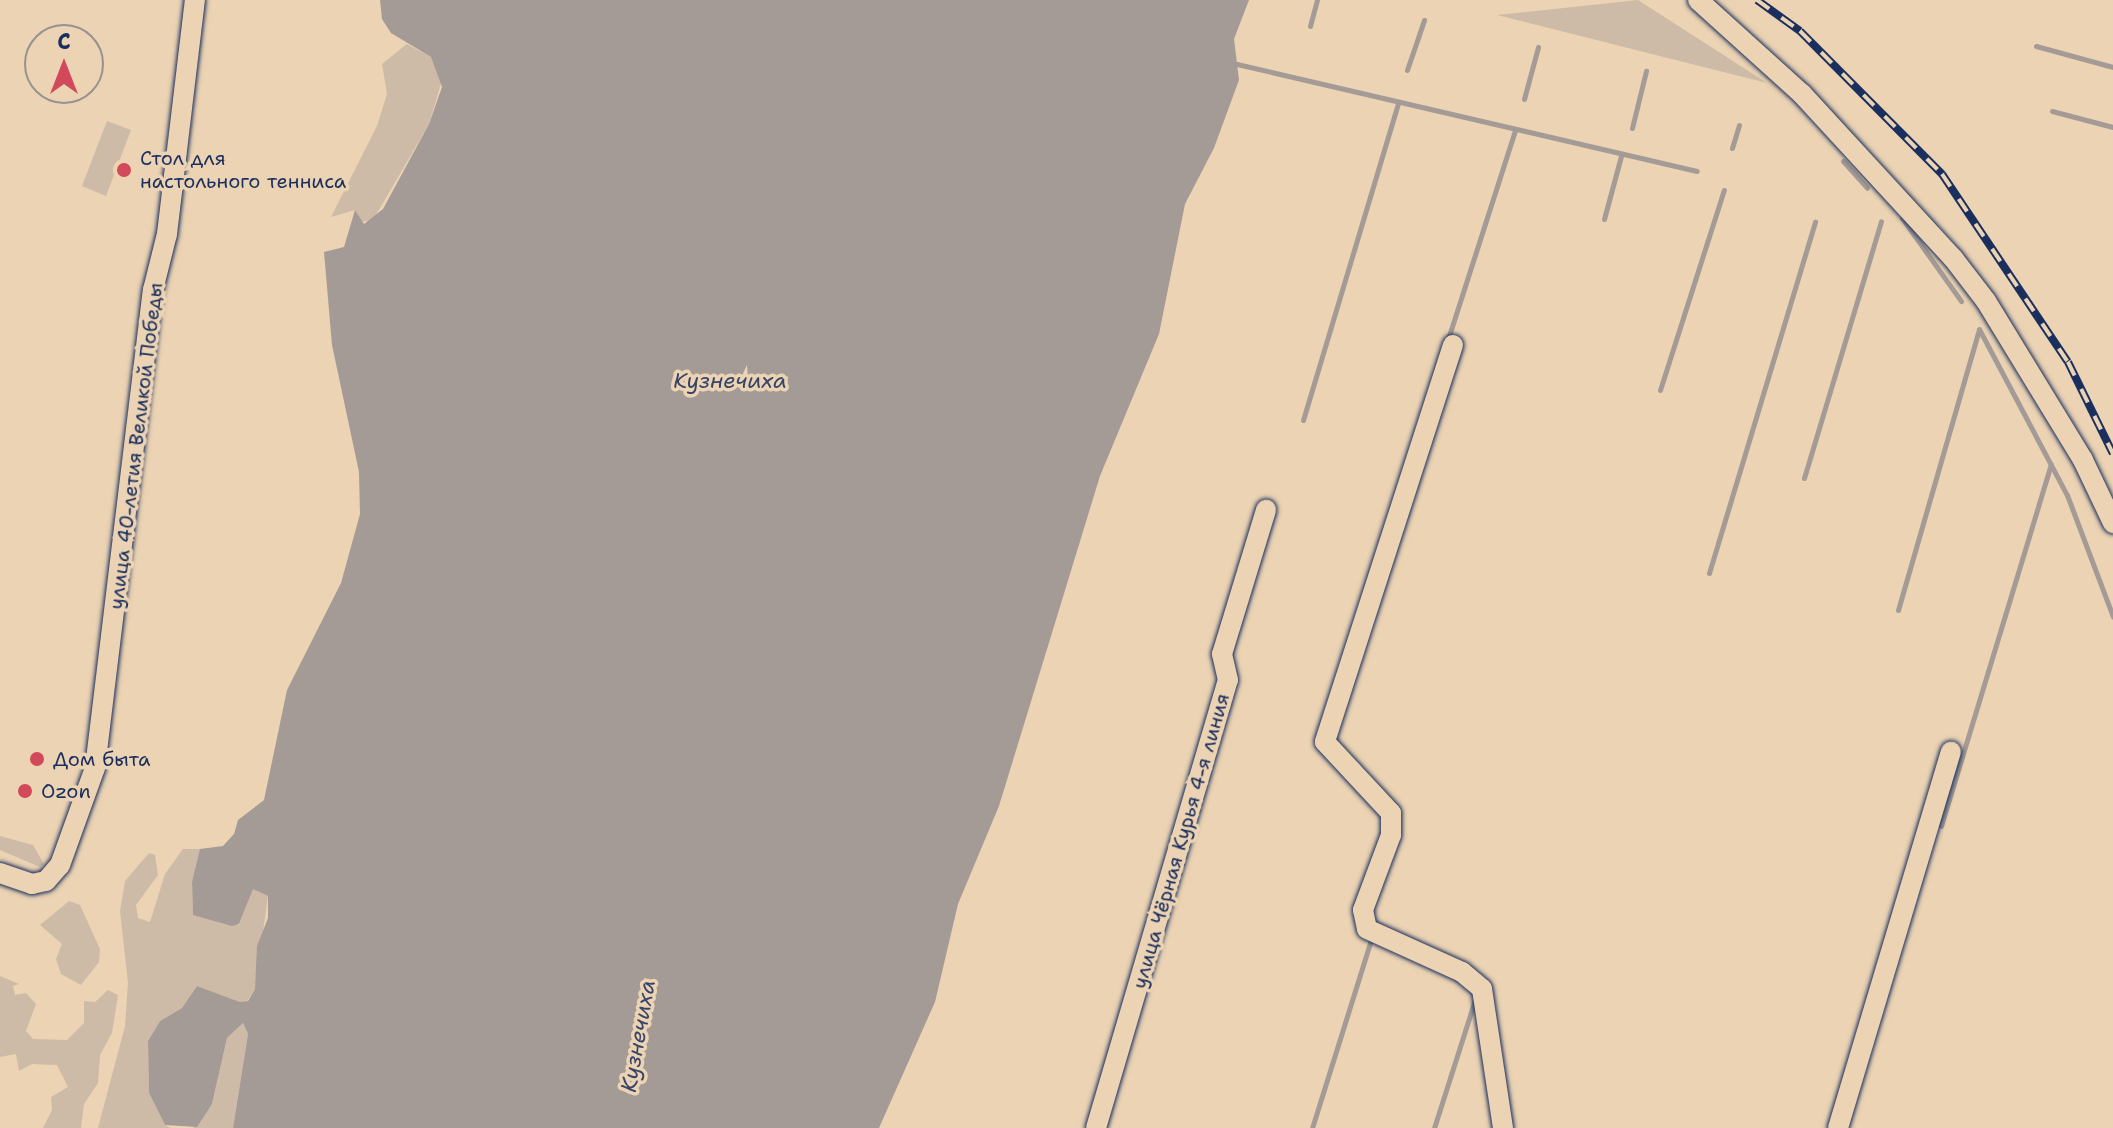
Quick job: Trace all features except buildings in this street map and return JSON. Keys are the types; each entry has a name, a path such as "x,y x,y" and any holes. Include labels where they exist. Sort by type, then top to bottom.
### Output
{"street":[{"name":"улица 40-летия Великой Победы","path":"0,873 32,884 46,881 60,865 95,768 153,290 167,234 195,0"},
{"path":"1698,0 1802,94 1953,258 1986,301 2083,460 2113,523"},
{"path":"1453,345 1325,742 1391,813 1391,835 1363,910 1367,929 1462,972 1482,989 1503,1128"},
{"name":"улица Чёрная Курья 4-я линия","path":"1096,1128 1228,680 1222,654 1266,510"},
{"path":"1838,1128 1951,752"}],"shaded area":[{"path":"1638,0 1767,83 1497,15"},
{"path":"407,44 431,57 442,80 429,124 373,220 360,222 355,210 331,217 377,126 387,94 382,64"},
{"path":"107,121 131,130 106,196 82,186"},
{"path":"0,836 33,845 44,864 40,867 0,850"},
{"path":"183,849 200,849 201,856 192,882 193,915 239,925 253,888 268,896 255,989 247,1001 240,1002 197,986 182,1008 160,1021 148,1041 149,1093 165,1125 171,1128 98,1128 125,1026 128,983 120,911 125,881 149,853 155,855 158,875 136,905 138,918 150,922 165,874"},
{"path":"69,901 80,905 100,949 99,962 81,985 61,974 56,959 62,944 40,925"},
{"path":"0,976 19,984 13,986 15,995 26,993 36,1004 26,1031 33,1039 67,1040 84,1023 84,1001 95,1002 108,990 118,995 112,1033 100,1055 98,1083 84,1104 81,1128 43,1128 52,1110 51,1097 68,1087 57,1065 32,1064 19,1071 16,1054 0,1057"},
{"path":"243,1023 248,1034 233,1128 193,1128 212,1104 227,1038"}],"water":[{"name":"Кузнечиха","path":"380,0 1249,0 1234,39 1239,80 1214,148 1185,204 1159,334 1100,476 999,806 958,904 935,1002 879,1128 233,1128 248,1034 243,1023 227,1038 212,1104 197,1127 165,1125 149,1093 148,1041 160,1021 182,1008 197,986 240,1002 248,1001 255,989 257,946 268,918 268,896 253,889 239,924 232,926 193,915 192,882 200,849 223,846 234,834 238,820 264,800 287,690 341,583 360,514 359,472 332,345 324,252 344,247 355,210 364,224 383,209 429,124 442,87 431,57 391,33 382,19"}],"waterway":[{"path":"1310,26 1317,0"},
{"path":"1407,70 1424,20"},
{"path":"2036,46 2113,67"},
{"path":"1524,99 1538,47"},
{"path":"1237,64 1697,171"},
{"path":"1632,128 1646,71"},
{"path":"1303,420 1398,103"},
{"path":"2052,111 2113,127"},
{"path":"1732,148 1739,125"},
{"path":"1448,339 1515,130"},
{"path":"1604,219 1621,156"},
{"path":"1843,161 1867,188"},
{"path":"1660,390 1724,190"},
{"path":"1902,218 1961,301"},
{"path":"1804,478 1881,221"},
{"path":"1709,573 1815,222"},
{"path":"1898,610 1979,329 2067,495 2113,617"},
{"path":"1941,826 2051,464"},
{"path":"1312,1128 1371,940"},
{"path":"1434,1128 1476,996"}],"railway":[{"path":"1757,0 1800,31 1942,174 2068,362 2113,454"}],"place":[{"name":"Стол для настольного тенниса","path":"124,170"},
{"name":"Дом быта","path":"37,759"},
{"name":"Ozon","path":"25,791"}]}
